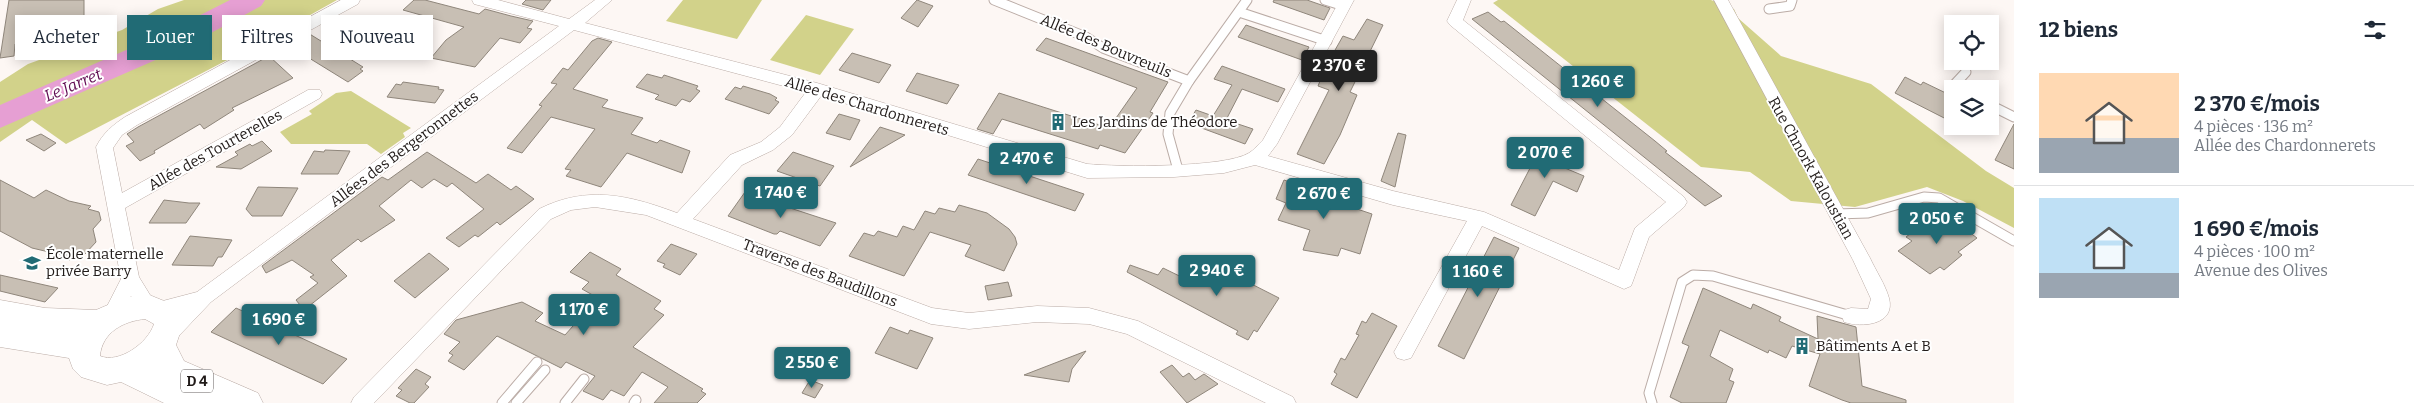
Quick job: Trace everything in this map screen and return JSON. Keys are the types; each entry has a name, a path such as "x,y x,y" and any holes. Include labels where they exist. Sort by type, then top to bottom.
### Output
{"main road":[{"path":"129,308 158,324 138,363 124,369 106,371 92,368 84,360 84,347 89,336 106,319 129,308"},
{"path":"0,312 45,321 106,319"},
{"name":"D 4","path":"158,324 173,370 247,403"},
{"path":"0,334 84,347"},
{"name":"D 4","path":"124,369 196,403"}],"street":[{"path":"158,324 130,279 104,147 116,131 131,121 353,0"},
{"name":"Allée des Chardonnerets","path":"479,0 817,88 950,131 1087,171 1109,174 1178,170 1226,165 1254,158"},
{"name":"Allées des Bergeronnettes","path":"158,324 204,298 605,0"},
{"path":"1254,158 1393,198 1478,217 1624,281 1641,233 1678,202 1455,21 1464,0"},
{"name":"Rue Chnork Kaloustian","path":"1721,0 1880,299 1880,311 1871,317 1851,316"},
{"path":"1254,158 1269,144 1327,41 1345,3"},
{"path":"681,220 736,160 750,156 786,131 817,88"},
{"name":"Allée des Tourterelles","path":"115,205 314,94"},
{"name":"Traverse des Baudillons","path":"361,403 545,214 563,204 591,200 613,201 648,209 681,220 930,316 969,321 1037,314 1089,316 1131,327 1286,403"},
{"path":"1404,352 1478,217"},
{"path":"106,319 130,279"},
{"name":"Allées des Bergeronnettes","path":"158,324 204,298"}],"lane":[{"name":"Allée des Bouvreuils","path":"994,0 1086,37 1104,48 1190,80"},
{"path":"1178,170 1168,134 1170,114 1190,80 1247,0"},
{"path":"1324,0 1345,3"},
{"path":"1770,9 1790,6 1792,0"},
{"path":"1240,12 1327,41"},
{"path":"1959,80 1966,72"},
{"path":"1999,109 2014,116"},
{"path":"1836,214 1868,213 1924,197 1939,198 2014,241"},
{"path":"1652,403 1649,393 1682,282 1693,275 1712,276 1851,316"},
{"path":"502,403 538,362"},
{"path":"516,403 544,370"},
{"path":"565,403 584,379"}],"shaded area":[{"path":"184,0 337,0 310,15 222,15 222,60 227,60 66,144 32,120 0,142 0,82 28,64 39,60 117,60 117,32 127,27 127,60 212,60 212,15 148,15 158,9"},
{"path":"683,0 762,0 737,39 666,21"},
{"path":"1498,0 1711,0 1734,9 1738,18 1781,56 1871,84 1986,171 2014,188 2014,228 1963,201 1927,187 1855,207 1791,201 1750,172 1701,167 1493,3"},
{"path":"806,15 854,29 820,75 770,60"},
{"path":"351,91 411,128 403,133 405,137 381,154 367,144 291,144 280,132 312,114 309,111 336,93"}],"building":[{"path":"9,0 84,0 84,15 15,15 14,56 0,58"},
{"path":"414,0 425,0 479,14 485,9 533,21 527,28 532,29 520,43 500,38 475,67 433,58 433,56 446,40 464,27 433,18 433,15 421,15 403,10"},
{"path":"526,0 551,0 543,10 522,4"},
{"path":"917,0 933,6 918,27 901,18"},
{"path":"1274,0 1307,0 1330,8 1324,20 1273,2"},
{"path":"1488,12 1501,22 1504,21 1722,196 1705,206 1472,19"},
{"path":"1367,19 1383,25 1350,92 1357,95 1340,135 1324,164 1297,154 1329,90 1318,86 1326,66 1343,36 1354,40"},
{"path":"1246,25 1309,47 1302,60 1238,37"},
{"path":"311,35 321,41 321,60 352,60 363,67 360,69 363,71 348,82 311,59"},
{"path":"598,38 612,42 573,89 608,100 602,107 643,118 631,134 657,143 660,140 690,151 682,173 627,153 601,187 566,176 571,170 565,169 595,129 551,117 522,153 507,148 542,106 539,105 557,84 551,83 563,68 568,70 592,41"},
{"path":"1046,38 1168,82 1150,112 1153,113 1125,153 1100,145 1098,149 1002,119 993,134 977,129 999,93 1109,128 1137,88 1036,50"},
{"path":"852,53 891,65 879,83 839,70"},
{"path":"262,60 273,60 293,78 232,108 234,110 204,129 200,124 140,161 126,146 134,142 127,134"},
{"path":"1222,66 1285,89 1278,102 1242,89 1226,120 1253,129 1245,144 1188,123 1196,110 1213,116 1232,85 1214,79"},
{"path":"917,73 959,85 947,104 906,91"},
{"path":"647,74 662,78 664,75 698,86 696,89 700,91 690,102 682,99 676,106 655,99 659,95 636,87"},
{"path":"1905,77 1921,85 1923,82 1944,92 1944,118 1895,93"},
{"path":"403,82 439,87 438,89 444,90 435,103 387,97 396,84 401,85"},
{"path":"743,86 770,94 777,98 775,100 779,102 769,114 725,99 735,87 741,89"},
{"path":"839,114 860,120 850,140 826,133"},
{"path":"2014,124 2014,169 1995,160"},
{"path":"880,127 905,135 850,167"},
{"path":"1398,133 1406,135 1395,187 1381,181"},
{"path":"41,134 56,143 44,151 26,140"},
{"path":"262,141 272,151 241,169 216,167 238,155 235,152 250,144 252,146"},
{"path":"1543,143 1567,153 1560,166 1584,176 1577,192 1553,181 1535,216 1511,205"},
{"path":"325,150 350,151 338,174 301,174 314,151 324,152"},
{"path":"427,152 476,183 488,174 511,190 516,186 534,199 500,225 497,222 478,237 475,235 459,247 446,238 484,209 452,183 447,187 434,179 422,188 411,180 379,206 395,220 361,242 358,239 331,260 347,276 304,310 296,300 318,283 310,277 314,275 292,260 266,273 262,266 382,177 388,180"},
{"path":"793,152 834,166 820,186 777,171"},
{"path":"978,159 1084,194 1075,211 968,175"},
{"path":"0,180 34,198 46,190 69,201 91,206 88,209 99,212 101,220 93,229 96,242 84,255 69,260 66,256 32,248 0,231"},
{"path":"1284,180 1323,193 1321,197 1372,214 1360,254 1341,248 1338,256 1303,250 1310,230 1278,220 1286,203 1276,199"},
{"path":"258,187 298,188 282,216 252,216 246,209"},
{"path":"745,192 836,223 820,246 780,231 774,234 728,216"},
{"path":"164,200 200,203 186,223 149,223"},
{"path":"959,205 987,213 1009,229 1015,237 1017,244 1004,271 965,256 971,245 930,232 904,276 849,256 864,233 874,236 878,231 897,237 903,226 914,230 925,211 935,214 939,208 955,212"},
{"path":"1947,215 1977,238 1958,252 1962,255 1944,270 1940,267 1930,274 1898,251 1912,241 1906,237 1920,226 1926,230"},
{"path":"190,236 232,240 222,257 218,257 213,266 172,265"},
{"path":"1494,237 1519,248 1464,359 1438,346"},
{"path":"671,244 697,254 680,275 663,267 665,264 657,261"},
{"path":"590,252 621,269 616,275 661,301 654,309 664,315 633,347 703,389 701,391 706,394 697,403 654,403 668,387 642,372 624,396 611,390 603,400 583,391 595,376 566,362 561,368 497,336 464,370 448,361 453,355 449,353 460,342 444,334 456,320 522,302 543,313 535,321 565,335 598,298 582,289 589,282 570,272"},
{"path":"429,253 449,269 415,298 394,281"},
{"path":"1130,265 1158,275 1163,268 1200,286 1214,265 1279,298 1257,332 1254,330 1248,340 1236,334 1238,331 1127,272"},
{"path":"0,275 58,288 45,302 0,291"},
{"path":"1008,282 1012,296 988,300 985,286"},
{"path":"1703,288 1751,309 1753,304 1781,317 1779,321 1818,339 1817,316 1856,327 1862,386 1906,400 1906,403 1851,403 1842,400 1809,386 1820,354 1792,346 1786,358 1769,350 1768,353 1720,330 1710,356 1733,369 1729,380 1734,382 1726,403 1682,403 1670,397 1689,346 1682,343"},
{"path":"236,308 347,359 323,384 211,332"},
{"path":"1372,313 1397,326 1357,398 1331,384 1337,374 1334,372 1341,358 1345,360 1359,335 1356,334 1362,321 1366,323"},
{"path":"890,327 908,334 910,330 933,338 917,369 875,353"},
{"path":"1086,351 1072,369 1069,382 1024,375"},
{"path":"1172,365 1183,377 1189,373 1195,380 1204,374 1218,384 1187,403 1160,372"},
{"path":"416,369 431,377 425,384 429,387 414,403 410,403 396,396 402,390 398,388"},
{"path":"810,380 823,385 815,398 802,393"}],"waterway":[{"name":"Le Jarret","path":"0,117 173,41 252,0"}],"place":[{"name":"Les Jardins de Théodore","path":"1058,122"},
{"name":"École maternelle privée Barry","path":"32,263"},
{"name":"Bâtiments A et B","path":"1802,346"}]}
